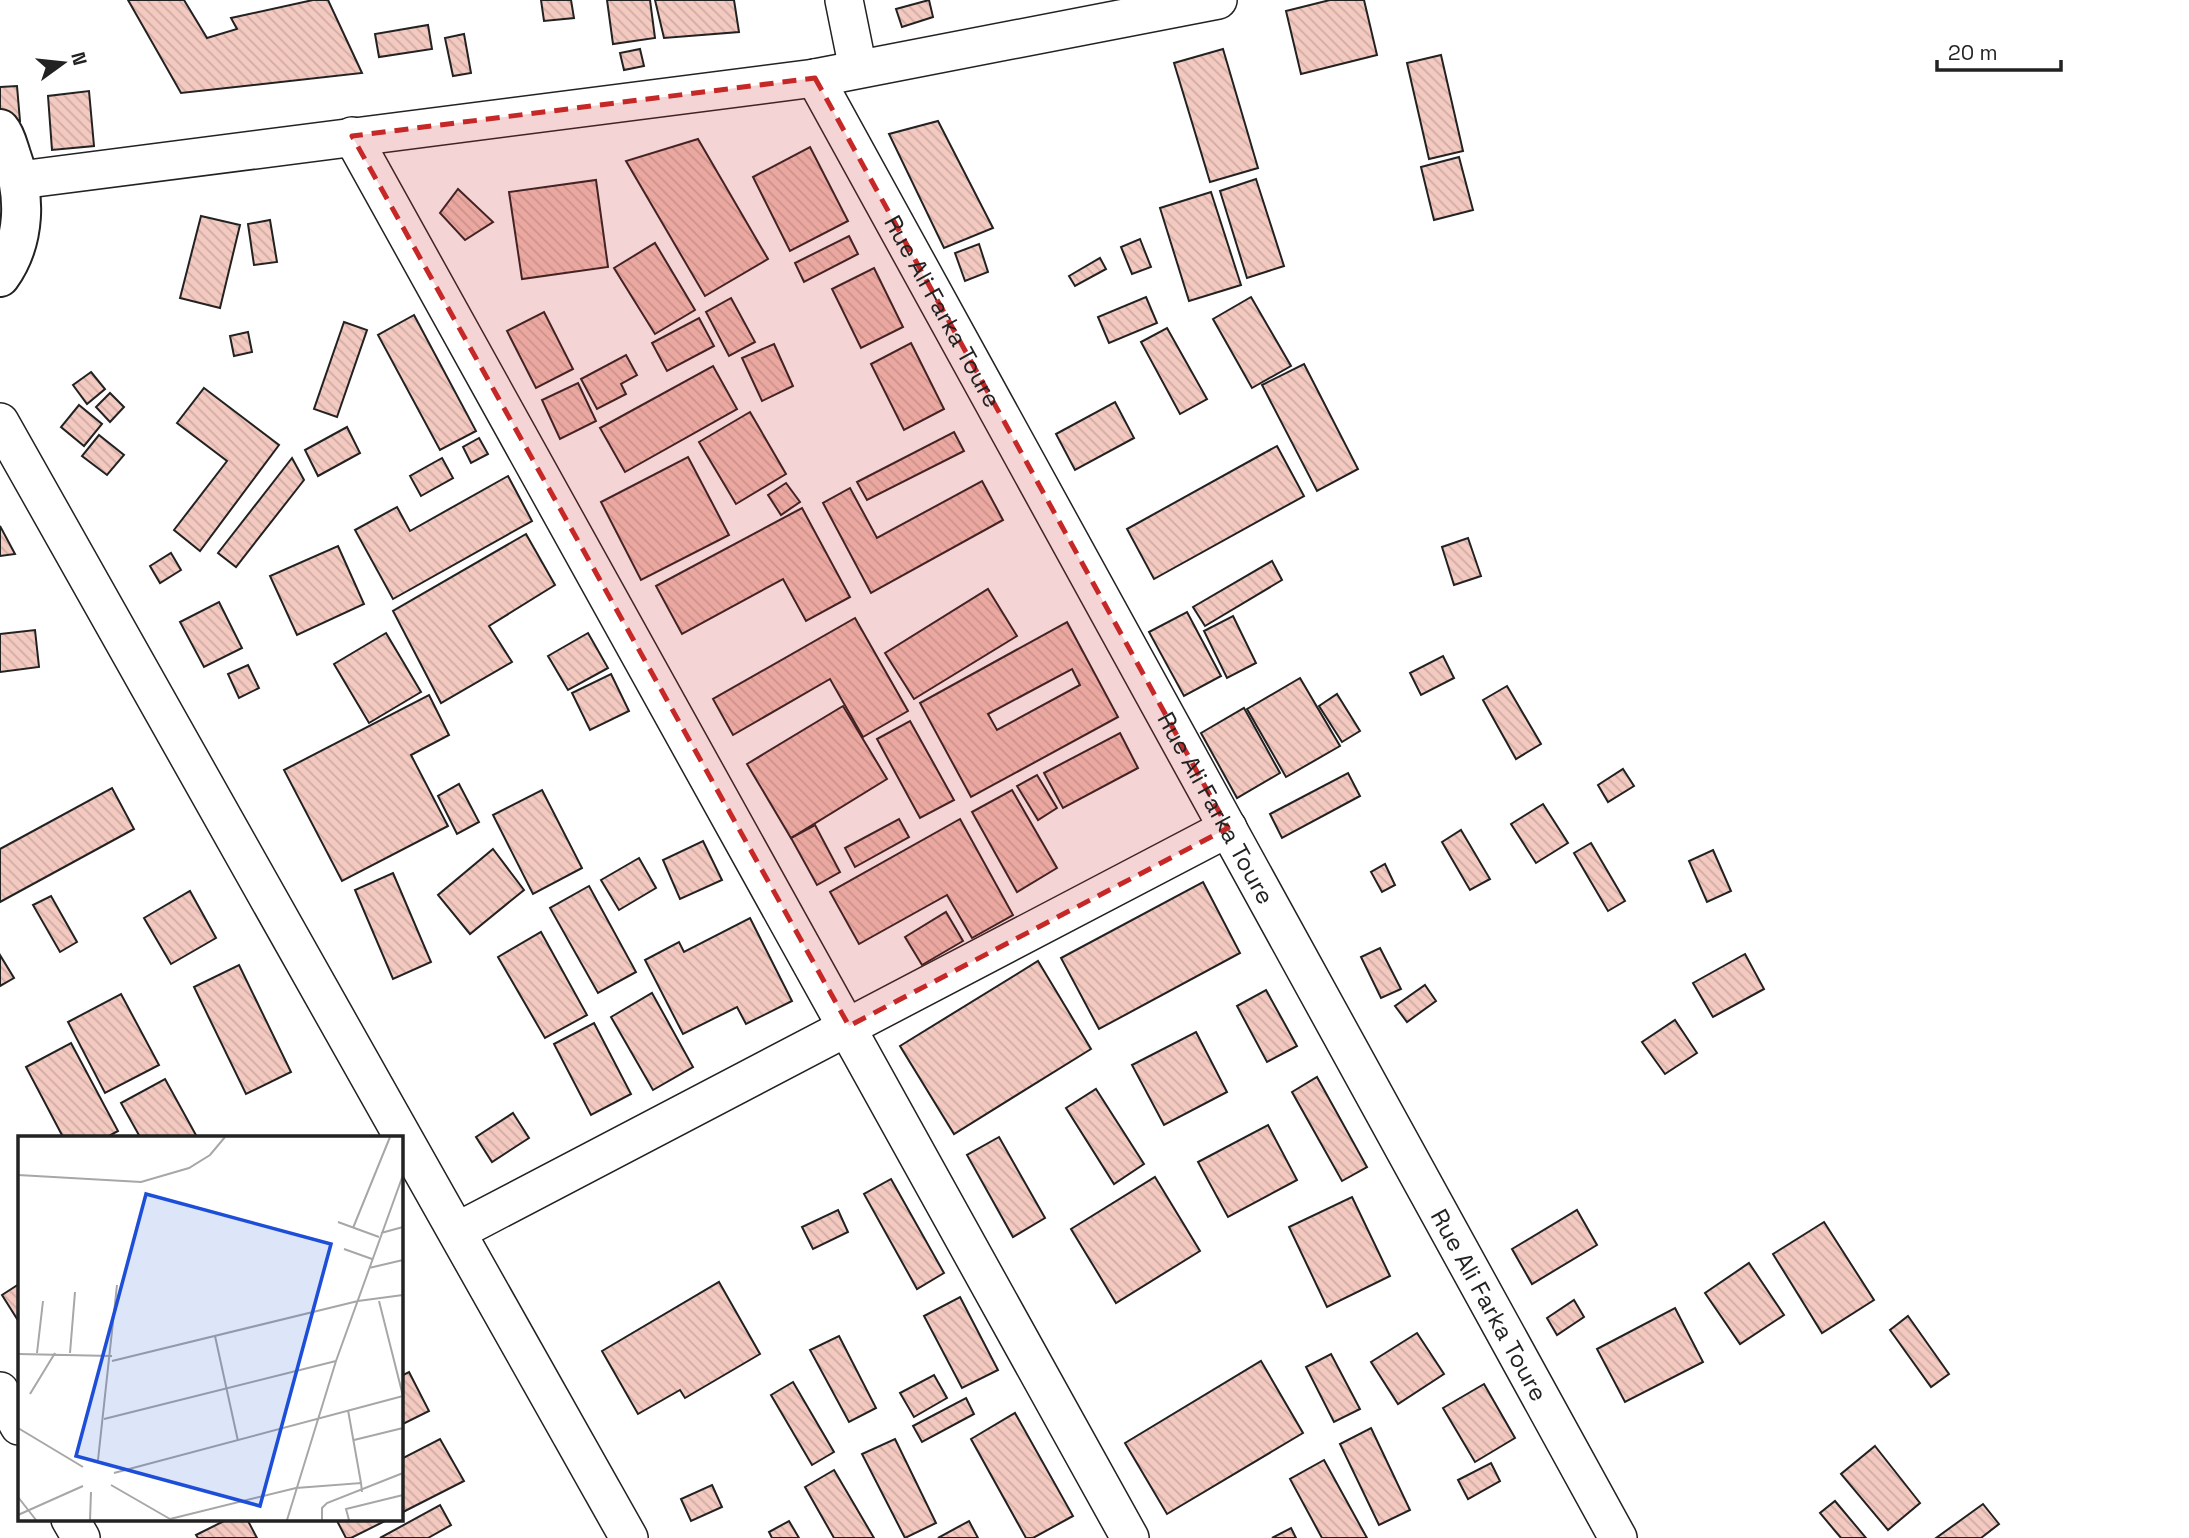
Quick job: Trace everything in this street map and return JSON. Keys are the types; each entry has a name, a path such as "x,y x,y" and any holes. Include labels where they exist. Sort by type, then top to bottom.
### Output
{"street":[{"path":"844,0 858,69"},
{"path":"20,180 815,78 1218,0"},
{"name":"Rue Ali Farka Toure","path":"815,78 1619,1538"},
{"path":"0,130 20,180 22,224 8,266 0,277"},
{"path":"352,136 849,1026 1130,1538"},
{"path":"0,422 629,1538"},
{"path":"458,1231 1228,828"},
{"path":"0,1391 18,1424"},
{"path":"71,1520 81,1538"}],"highlighted area":[{"path":"815,78 1228,828 849,1026 352,136"}],"building":[{"path":"128,0 184,0 207,38 237,29 231,18 313,0 328,0 362,73 181,93"},
{"path":"541,0 571,0 574,18 544,21"},
{"path":"607,0 650,0 655,38 613,44"},
{"path":"655,0 734,0 739,32 664,38"},
{"path":"929,0 933,17 902,27 896,9"},
{"path":"1330,0 1364,0 1377,55 1301,74 1286,11"},
{"path":"428,25 432,49 379,57 375,34"},
{"path":"464,34 471,73 453,76 445,38"},
{"path":"640,49 644,66 624,70 620,53"},
{"path":"1223,49 1258,168 1210,182 1174,63"},
{"path":"1441,55 1463,151 1429,159 1407,63"},
{"path":"17,86 20,121 0,123 0,87"},
{"path":"89,91 94,146 52,150 48,96"},
{"path":"938,121 993,228 944,248 889,134"},
{"path":"698,139 768,259 705,296 626,161"},
{"path":"810,147 848,221 790,251 753,177"},
{"path":"1459,157 1473,210 1434,220 1421,167"},
{"path":"1256,179 1284,266 1247,278 1220,191"},
{"path":"596,180 608,267 522,279 509,192"},
{"path":"458,189 493,222 465,240 440,213"},
{"path":"1211,192 1241,285 1189,301 1160,208"},
{"path":"201,216 240,225 220,308 180,298"},
{"path":"270,220 277,262 254,265 248,224"},
{"path":"849,236 858,254 804,282 795,263"},
{"path":"1140,239 1151,267 1132,274 1121,247"},
{"path":"655,243 695,310 655,334 614,268"},
{"path":"979,244 988,272 965,281 955,253"},
{"path":"1100,258 1106,269 1075,286 1069,276"},
{"path":"874,268 903,327 861,348 832,289"},
{"path":"1146,297 1157,323 1109,343 1098,317"},
{"path":"1251,297 1291,366 1252,388 1213,319"},
{"path":"731,298 755,342 729,356 706,312"},
{"path":"544,312 573,369 536,388 507,331"},
{"path":"414,315 476,431 440,450 378,335"},
{"path":"699,318 714,346 667,371 652,343"},
{"path":"344,322 367,330 337,417 314,409"},
{"path":"1167,328 1207,399 1180,414 1141,342"},
{"path":"248,332 252,352 234,356 230,336"},
{"path":"911,343 944,409 904,430 871,364"},
{"path":"774,344 793,386 762,401 742,358"},
{"path":"626,355 637,375 621,384 626,394 597,409 581,379"},
{"path":"1304,364 1358,469 1317,491 1262,385"},
{"path":"713,366 737,409 625,472 600,428"},
{"path":"91,372 105,389 87,404 73,385"},
{"path":"578,383 596,421 560,439 542,400"},
{"path":"204,388 279,445 200,551 174,530 227,461 177,423"},
{"path":"110,393 124,407 110,422 96,407"},
{"path":"1115,402 1134,438 1075,470 1056,434"},
{"path":"79,405 102,424 84,446 61,427"},
{"path":"750,412 786,474 736,504 699,442"},
{"path":"347,427 360,453 318,476 305,450"},
{"path":"954,432 964,451 867,500 857,482"},
{"path":"99,435 124,455 107,475 82,456"},
{"path":"479,438 488,454 471,463 463,447"},
{"path":"1277,446 1304,496 1154,579 1127,529"},
{"path":"688,457 729,535 641,580 601,502"},
{"path":"292,458 304,480 236,567 218,553"},
{"path":"442,458 453,478 421,496 410,476"},
{"path":"508,476 532,521 393,599 355,530 397,507 410,531"},
{"path":"982,481 1003,520 871,593 823,503 850,488 877,538"},
{"path":"786,483 800,502 781,515 768,495"},
{"path":"802,508 850,597 806,621 783,579 682,634 656,586"},
{"path":"0,526 15,554 0,556"},
{"path":"526,534 555,585 489,626 512,662 441,703 393,611"},
{"path":"1468,538 1481,576 1454,585 1442,547"},
{"path":"338,546 364,604 297,635 270,576"},
{"path":"171,553 181,570 160,583 150,566"},
{"path":"1272,561 1282,580 1205,626 1193,607"},
{"path":"988,589 1017,636 914,699 885,653"},
{"path":"219,602 242,648 204,667 180,622"},
{"path":"1187,612 1221,676 1184,696 1149,632"},
{"path":"1233,616 1256,663 1227,678 1204,631"},
{"path":"855,618 908,711 863,737 830,679 733,735 713,699"},
{"path":"1067,622 1118,717 971,797 920,703","holes":["1072,669 1080,685 997,730 988,714"]},
{"path":"35,630 39,667 0,672 0,634"},
{"path":"386,633 421,692 369,723 334,664"},
{"path":"588,633 608,668 568,690 548,656"},
{"path":"1443,656 1454,678 1421,695 1410,673"},
{"path":"248,665 259,688 239,698 228,674"},
{"path":"611,674 629,711 590,730 572,693"},
{"path":"1300,678 1340,746 1286,777 1247,709"},
{"path":"1507,686 1541,744 1516,759 1483,700"},
{"path":"1337,694 1360,731 1342,742 1319,706"},
{"path":"429,695 449,735 411,755 448,826 342,881 284,770"},
{"path":"843,706 887,779 791,838 747,764"},
{"path":"1244,708 1280,773 1237,798 1201,733"},
{"path":"910,721 954,800 920,818 877,739"},
{"path":"1120,733 1138,768 1063,808 1044,773"},
{"path":"1623,769 1634,786 1608,802 1598,785"},
{"path":"1348,773 1360,796 1282,838 1270,814"},
{"path":"1037,775 1057,808 1038,820 1017,786"},
{"path":"459,784 479,822 457,834 438,796"},
{"path":"112,788 134,829 0,902 0,849"},
{"path":"542,790 582,868 533,894 493,815"},
{"path":"1012,790 1057,868 1017,892 972,812"},
{"path":"1543,804 1568,843 1536,863 1511,824"},
{"path":"899,819 909,837 855,867 845,848"},
{"path":"960,819 1013,915 972,938 947,895 859,944 830,892"},
{"path":"815,825 840,872 817,885 791,838"},
{"path":"1461,830 1490,879 1470,890 1442,842"},
{"path":"703,841 722,880 680,899 663,860"},
{"path":"1591,843 1625,901 1608,911 1574,853"},
{"path":"493,849 524,890 470,934 438,895"},
{"path":"1713,850 1731,891 1707,902 1689,861"},
{"path":"639,858 656,888 619,910 601,880"},
{"path":"1385,864 1395,885 1382,892 1371,872"},
{"path":"393,873 431,962 393,979 355,890"},
{"path":"1203,882 1240,953 1099,1029 1061,958"},
{"path":"589,886 636,972 598,993 550,908"},
{"path":"190,891 216,938 171,964 144,918"},
{"path":"51,896 77,942 60,952 33,905"},
{"path":"946,912 963,941 922,965 905,937"},
{"path":"750,918 792,1001 746,1024 737,1007 683,1034 645,960 679,942 684,952"},
{"path":"541,932 587,1015 545,1038 498,957"},
{"path":"1380,948 1401,989 1381,998 1361,957"},
{"path":"1745,954 1764,989 1713,1017 1693,983"},
{"path":"0,955 14,978 0,986"},
{"path":"1038,961 1091,1049 954,1134 900,1046"},
{"path":"239,965 291,1072 246,1094 194,987"},
{"path":"1425,985 1436,1001 1407,1022 1395,1006"},
{"path":"1266,990 1297,1046 1267,1062 1237,1006"},
{"path":"652,993 693,1067 653,1090 611,1017"},
{"path":"121,994 159,1065 105,1093 68,1022"},
{"path":"1675,1020 1697,1053 1665,1074 1642,1042"},
{"path":"594,1023 631,1094 591,1115 554,1044"},
{"path":"1196,1032 1227,1092 1164,1125 1132,1065"},
{"path":"71,1043 118,1131 109,1136 62,1136 26,1067"},
{"path":"1317,1077 1367,1167 1342,1181 1292,1092"},
{"path":"165,1079 196,1136 139,1136 121,1103"},
{"path":"1096,1089 1144,1164 1114,1184 1066,1108"},
{"path":"513,1113 529,1138 492,1162 476,1137"},
{"path":"1268,1125 1297,1180 1228,1217 1198,1162"},
{"path":"999,1137 1045,1218 1013,1237 967,1155"},
{"path":"1155,1177 1200,1251 1116,1303 1071,1229"},
{"path":"891,1179 944,1273 917,1289 864,1194"},
{"path":"1352,1197 1390,1276 1327,1307 1289,1227"},
{"path":"838,1210 848,1232 813,1249 802,1227"},
{"path":"1577,1210 1597,1245 1532,1284 1512,1249"},
{"path":"1824,1222 1874,1300 1822,1333 1773,1254"},
{"path":"1749,1263 1784,1315 1740,1344 1705,1293"},
{"path":"719,1282 760,1354 685,1398 680,1390 638,1414 602,1351"},
{"path":"18,1285 18,1320 2,1295"},
{"path":"960,1297 998,1370 962,1388 924,1316"},
{"path":"1574,1300 1584,1317 1557,1335 1547,1318"},
{"path":"1675,1308 1703,1362 1625,1402 1597,1349"},
{"path":"1908,1316 1949,1374 1931,1387 1890,1330"},
{"path":"1417,1333 1444,1374 1398,1404 1371,1362"},
{"path":"839,1336 876,1408 849,1422 810,1350"},
{"path":"1331,1354 1360,1409 1334,1422 1306,1367"},
{"path":"1261,1361 1303,1433 1167,1514 1125,1443"},
{"path":"409,1372 429,1411 402,1424 402,1376"},
{"path":"934,1375 947,1398 914,1417 900,1393"},
{"path":"793,1382 834,1452 812,1465 771,1395"},
{"path":"1484,1384 1515,1438 1475,1462 1443,1408"},
{"path":"966,1398 974,1414 922,1442 913,1426"},
{"path":"1015,1413 1073,1516 1033,1538 1026,1538 971,1439"},
{"path":"1371,1428 1410,1510 1379,1525 1340,1444"},
{"path":"440,1439 464,1481 402,1512 402,1458"},
{"path":"895,1439 936,1523 905,1538 862,1454"},
{"path":"1875,1446 1920,1503 1888,1530 1841,1474"},
{"path":"1324,1460 1367,1538 1322,1538 1290,1479"},
{"path":"1491,1463 1500,1481 1468,1499 1458,1480"},
{"path":"834,1470 874,1538 834,1538 805,1487"},
{"path":"712,1485 722,1507 691,1521 681,1499"},
{"path":"1835,1501 1866,1538 1841,1538 1820,1513"},
{"path":"1983,1504 1999,1524 1981,1538 1936,1538"},
{"path":"440,1505 451,1525 428,1538 380,1538"},
{"path":"226,1520 248,1520 257,1538 198,1538 196,1535"},
{"path":"337,1520 387,1520 351,1538 346,1538"},
{"path":"789,1521 799,1538 772,1538 769,1532"},
{"path":"969,1521 978,1538 938,1538"},
{"path":"1291,1528 1296,1538 1272,1538"}]}
